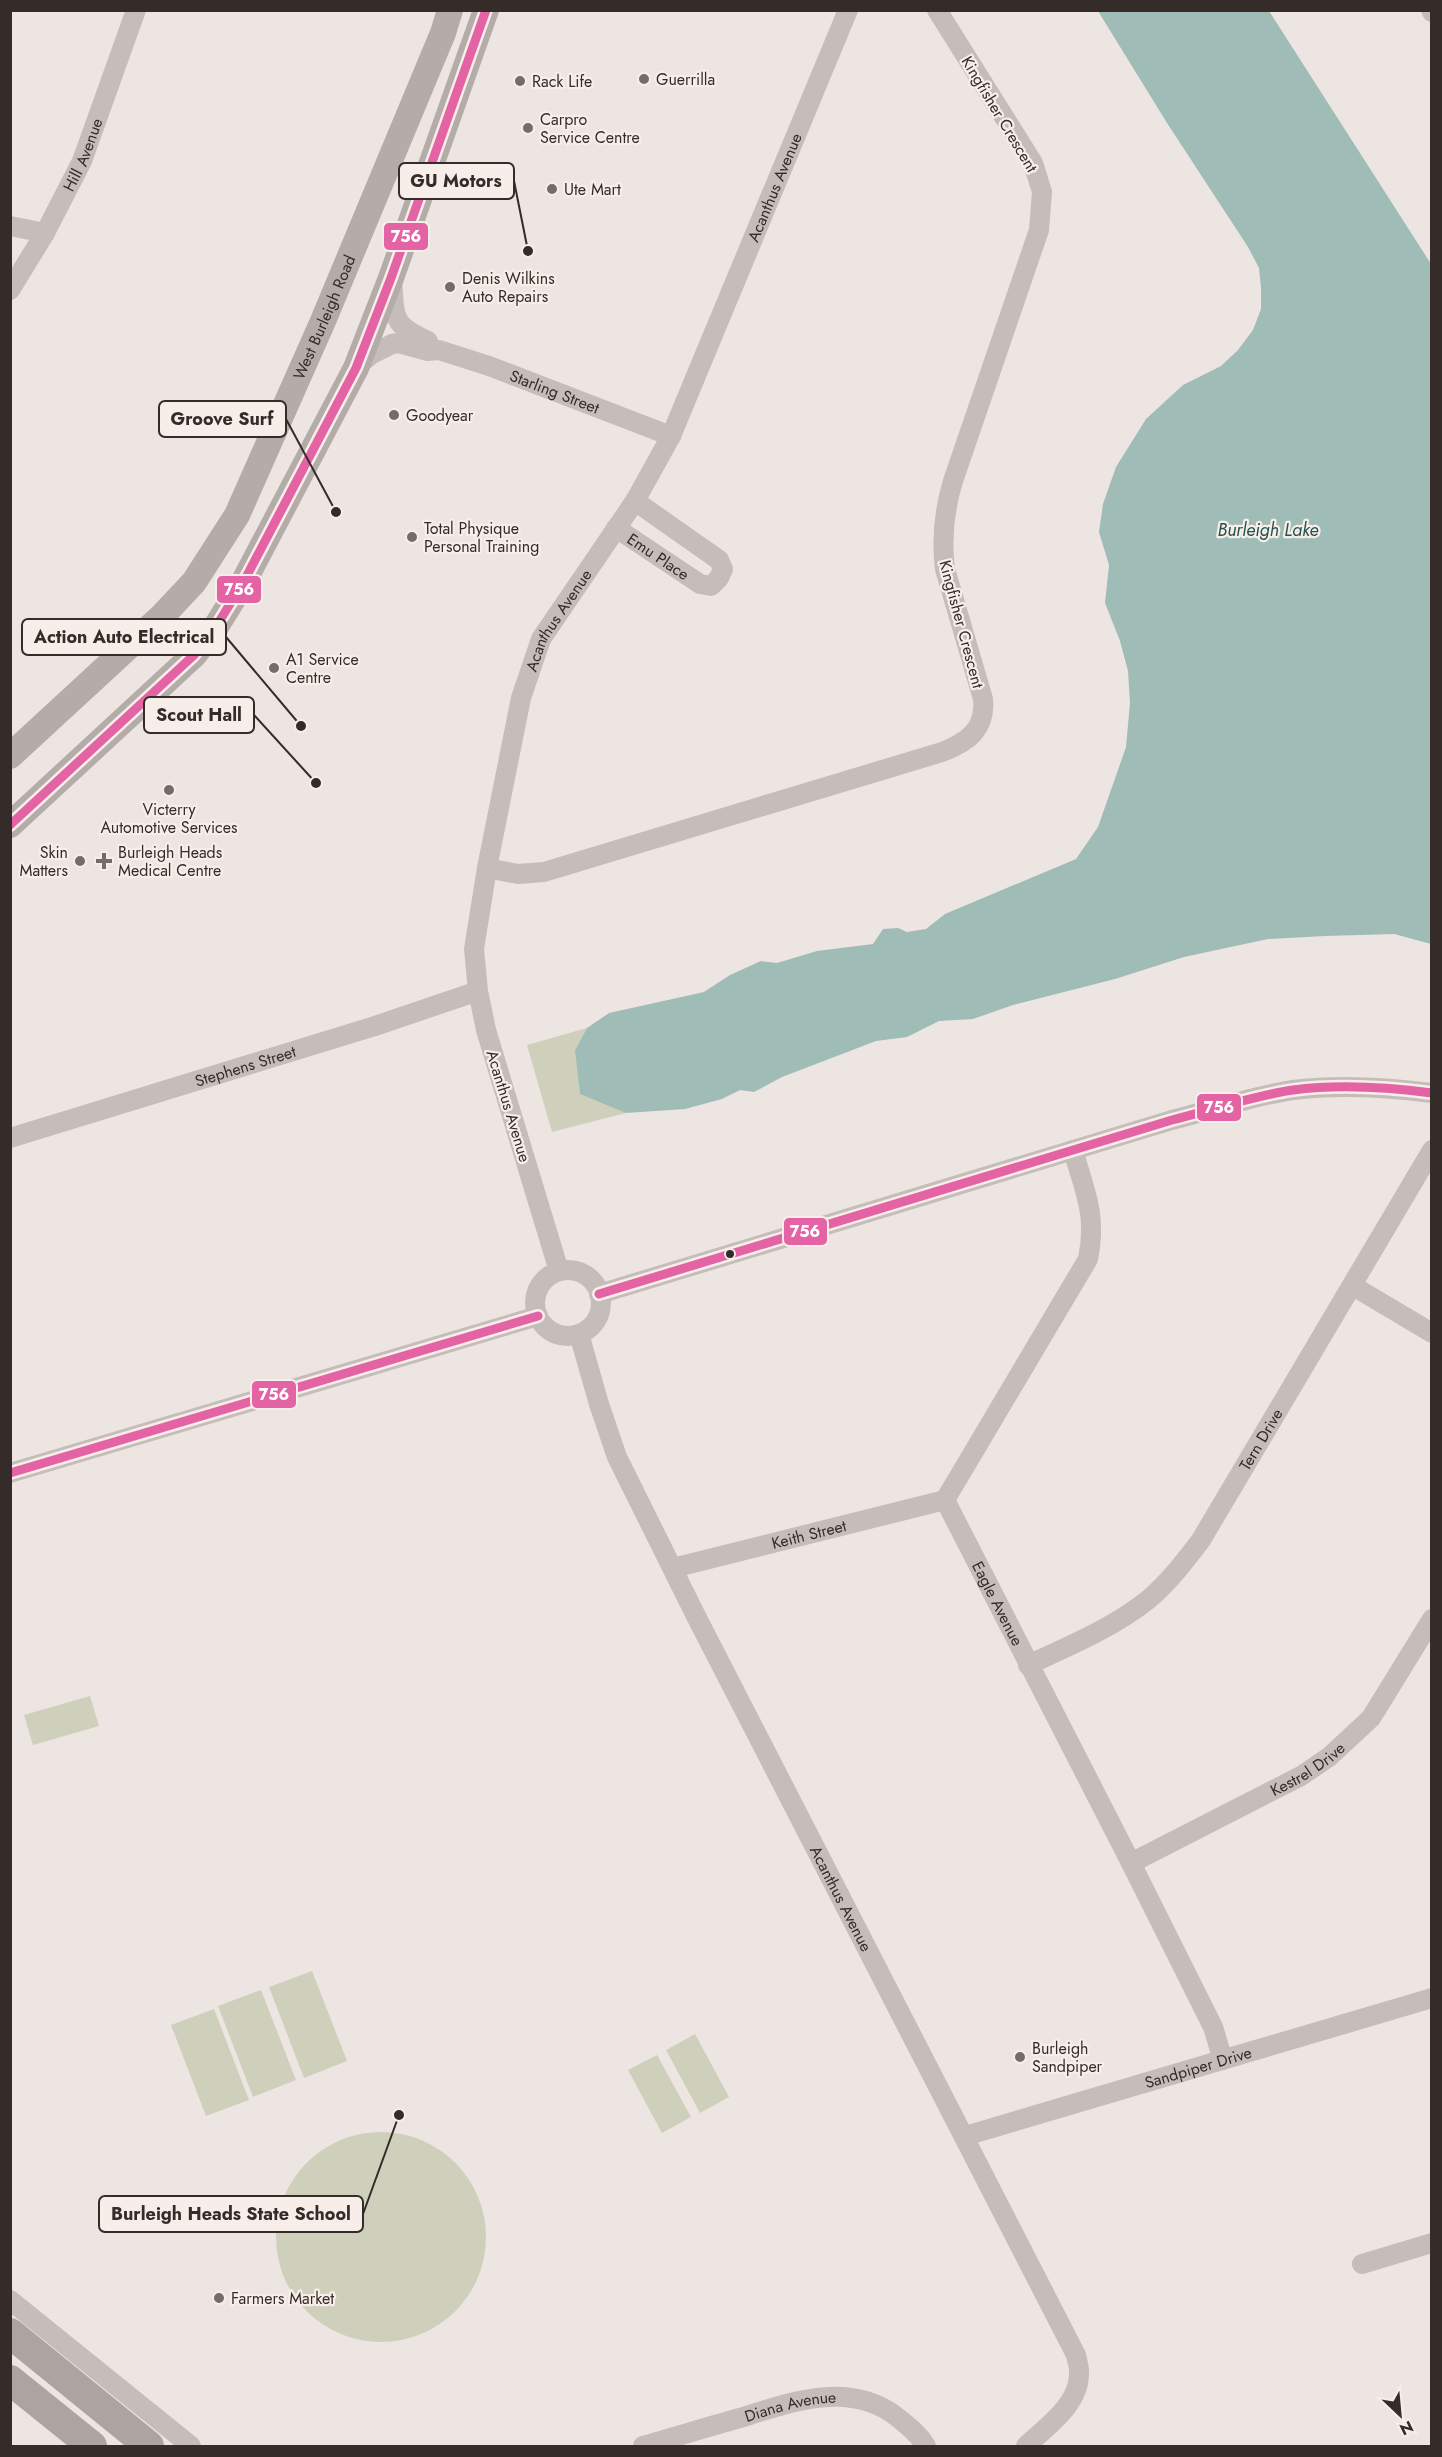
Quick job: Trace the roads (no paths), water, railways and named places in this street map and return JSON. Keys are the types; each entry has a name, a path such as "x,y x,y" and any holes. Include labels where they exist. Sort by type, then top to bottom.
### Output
{"highway":[{"path":"10,2333 149,2446"},
{"path":"10,2380 92,2446"}],"main road":[{"name":"West Burleigh Road","path":"10,756 163,615 194,582 237,515 327,310 430,64 450,10"},
{"path":"10,825 194,655 243,583 356,368 392,278 486,10"}],"street":[{"name":"Hill Avenue","path":"10,290 45,233 82,161 136,10"},
{"name":"Acanthus Avenue","path":"559,1271 486,1030 478,991 474,949 487,868 521,698 542,639 635,501 672,436 848,10"},
{"name":"Kingfisher Crescent","path":"487,868 518,874 544,872 942,752 965,742 977,730 984,710 983,699 945,570 944,518 953,481 1039,230 1042,192 1033,163 937,10"},
{"path":"10,226 45,233"},
{"name":"Starling Street","path":"392,278 394,311 398,321 404,330 430,342 439,350"},
{"name":"Starling Street","path":"356,368 372,354 392,344 399,343 428,351 439,350 489,366 672,436"},
{"name":"Emu Place","path":"616,528 700,584 711,586 719,578 723,569 718,560 635,501"},
{"name":"Stephens Street","path":"10,1138 375,1026 478,991"},
{"path":"599,1294 1195,1114 1292,1090 1350,1086 1431,1093"},
{"path":"945,1500 1089,1259 1093,1237 1092,1216 1073,1150"},
{"name":"Tern Drive","path":"1028,1665 1107,1627 1149,1599 1170,1579 1201,1540 1353,1286 1431,1150"},
{"path":"569,1270 588,1277 599,1294 601,1303 595,1322 579,1334 560,1335 550,1331 538,1316 535,1305 536,1294 541,1284 549,1276 559,1271 569,1270"},
{"path":"1353,1286 1431,1333"},
{"path":"10,1473 538,1316"},
{"name":"Acanthus Avenue","path":"579,1334 617,1457 1076,2355 1080,2375 1074,2395 1067,2406 1026,2446"},
{"name":"Keith Street","path":"673,1568 945,1500"},
{"name":"Eagle Avenue","path":"945,1500 1213,2027 1223,2060"},
{"name":"Kestrel Drive","path":"1131,1863 1301,1776 1329,1757 1371,1718 1431,1619"},
{"name":"Sandpiper Drive","path":"965,2136 1431,1998"},
{"path":"1362,2265 1431,2244"},
{"path":"10,2300 191,2446"},
{"name":"Diana Avenue","path":"643,2446 789,2403 815,2397 839,2396 876,2404 890,2412 909,2426 926,2446"}],"water":[{"name":"Burleigh Lake","path":"1098,11 1269,11 1431,264 1431,944 1394,934 1268,939 1184,957 1115,979 1013,1005 973,1019 939,1021 907,1037 876,1041 782,1077 754,1092 740,1090 722,1099 685,1109 626,1113 580,1094 575,1050 587,1028 609,1013 704,992 730,975 761,961 777,963 817,951 873,944 883,929 898,928 907,932 926,929 945,914 1076,859 1098,827 1126,747 1130,703 1128,671 1120,641 1105,603 1109,565 1099,532 1103,504 1116,467 1146,419 1183,385 1221,366 1238,350 1253,330 1261,309 1261,288 1259,268 1248,247 1167,123"}],"place":[{"name":"Guerrilla","path":"644,79"},
{"name":"Rack Life","path":"520,81"},
{"name":"Carpro Service Centre","path":"528,128"},
{"name":"Ute Mart","path":"552,189"},
{"name":"GU Motors","path":"528,251"},
{"name":"Denis Wilkins Auto Repairs","path":"450,287"},
{"name":"Goodyear","path":"394,415"},
{"name":"Groove Surf","path":"336,512"},
{"name":"Total Physique Personal Training","path":"412,537"},
{"name":"A1 Service Centre","path":"274,668"},
{"name":"Action Auto Electrical","path":"301,726"},
{"name":"Scout Hall","path":"316,783"},
{"name":"Victerry Automotive Services","path":"169,790"},
{"name":"Skin Matters","path":"80,861"},
{"name":"Burleigh Heads Medical Centre","path":"104,861"},
{"name":"Burleigh Sandpiper","path":"1020,2057"},
{"name":"Burleigh Heads State School","path":"399,2115"},
{"name":"Farmers Market","path":"219,2298"}]}
